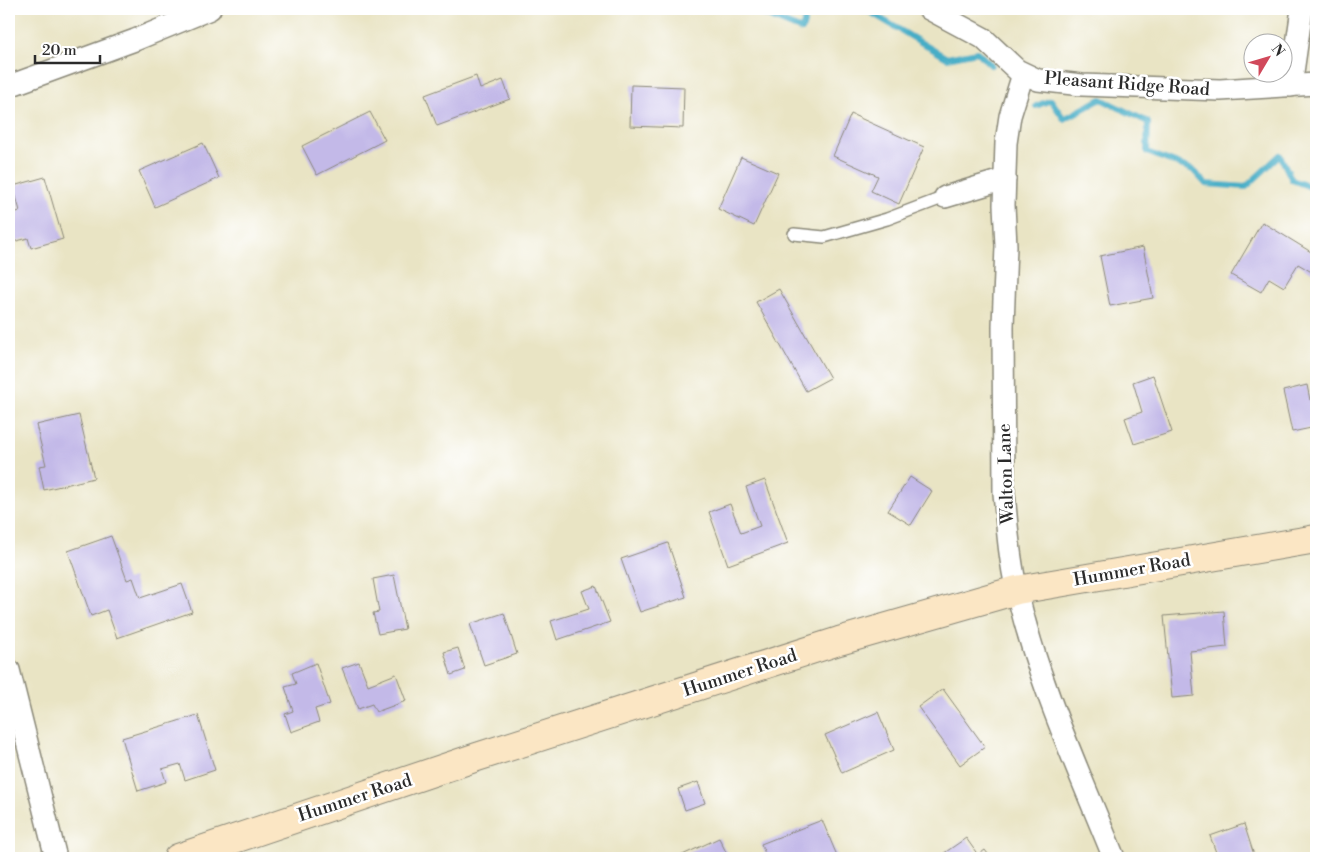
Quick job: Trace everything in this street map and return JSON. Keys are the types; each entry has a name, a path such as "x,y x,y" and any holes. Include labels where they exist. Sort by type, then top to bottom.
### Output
{"main road":[{"name":"Hummer Road","path":"178,858 477,757 839,641 1016,590 1316,539"}],"street":[{"path":"9,86 135,40 210,9"},
{"name":"Pleasant Ridge Road","path":"929,9 984,38 1023,74 1038,80 1128,88 1220,90 1316,84"},
{"path":"1291,86 1302,9"},
{"name":"Walton Lane","path":"1023,74 1010,116 1005,179 1004,493 1008,541 1016,590 1035,655 1060,724 1114,858"},
{"path":"945,197 1005,179"},
{"path":"9,670 56,858"}],"lane":[{"path":"794,234 824,237 887,219 945,197"}],"building":[{"path":"476,76 480,89 503,80 510,99 437,126 425,95"},
{"path":"631,85 684,87 683,128 630,126"},
{"path":"370,112 385,140 317,175 302,146"},
{"path":"851,114 924,147 899,204 871,191 878,176 833,156"},
{"path":"203,143 219,178 155,207 139,171"},
{"path":"741,157 778,173 754,226 718,209"},
{"path":"45,177 63,239 31,248 28,238 13,242 9,227 9,214 20,211 13,186"},
{"path":"1262,222 1316,255 1315,274 1298,264 1284,287 1269,278 1261,292 1231,275"},
{"path":"1143,247 1153,298 1110,306 1100,256"},
{"path":"779,289 830,378 806,391 756,302"},
{"path":"1153,375 1172,432 1134,444 1125,418 1142,412 1133,382"},
{"path":"1307,385 1310,400 1316,398 1316,427 1292,432 1283,391"},
{"path":"79,415 94,478 44,490 39,466 46,465 36,425"},
{"path":"910,477 932,491 911,525 888,511"},
{"path":"765,480 788,543 728,565 709,512 730,504 741,533 760,526 746,487"},
{"path":"111,536 127,580 133,578 140,598 182,584 192,612 117,638 107,610 91,616 68,551"},
{"path":"668,543 686,597 640,612 621,559"},
{"path":"394,575 405,629 378,634 373,613 379,612 373,579"},
{"path":"596,586 610,622 557,640 551,621 589,609 582,591"},
{"path":"1224,611 1227,647 1190,651 1194,696 1172,698 1164,616"},
{"path":"504,613 517,654 484,665 470,624"},
{"path":"458,648 465,670 451,675 444,652"},
{"path":"359,662 368,685 396,674 406,701 376,712 372,704 358,709 342,668"},
{"path":"316,663 330,704 315,709 319,722 291,732 285,714 293,711 285,687 296,684 292,673"},
{"path":"943,689 985,747 960,765 918,707"},
{"path":"878,712 894,750 842,773 825,735"},
{"path":"198,715 215,770 185,780 180,764 162,769 166,782 138,791 122,738"},
{"path":"698,782 705,803 685,810 678,789"},
{"path":"822,820 838,858 767,858 761,844"},
{"path":"1244,824 1255,858 1218,858 1210,836"},
{"path":"719,838 729,858 676,858"},
{"path":"966,838 978,855 985,850 991,858 937,858"}],"waterway":[{"path":"751,9 802,30 808,9"},
{"path":"865,9 947,58 977,52 991,65"},
{"path":"1036,106 1051,100 1064,119 1101,99 1148,122 1147,152 1193,170 1206,184 1246,187 1280,155 1292,180 1313,188"}]}
